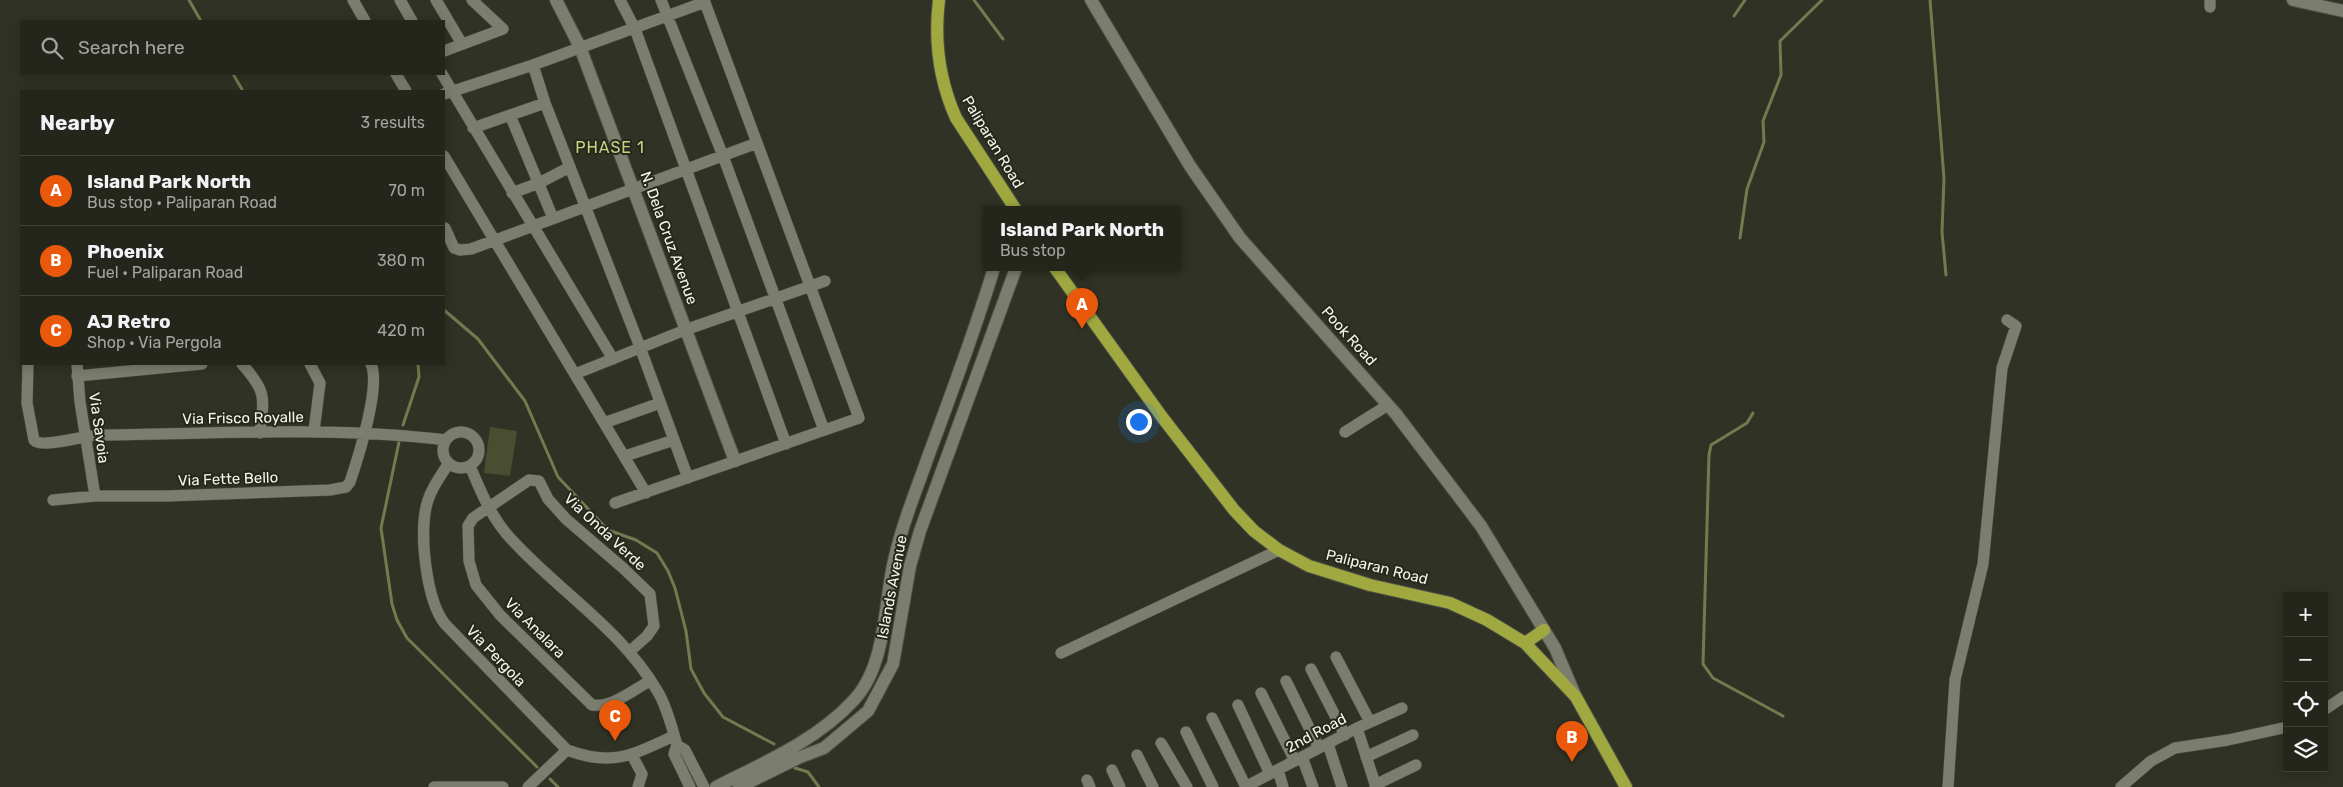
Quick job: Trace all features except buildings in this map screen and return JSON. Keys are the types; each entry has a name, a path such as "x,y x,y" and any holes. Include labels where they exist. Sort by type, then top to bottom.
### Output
{"main road":[{"name":"Paliparan Road","path":"939,0 936,26 939,66 949,103 956,118 1012,206"},
{"name":"Paliparan Road","path":"1057,271 1150,401 1234,510 1254,531 1279,550 1309,566 1337,576 1450,603 1487,620 1525,643 1576,697 1626,787"},
{"path":"1525,643 1544,630"}],"street":[{"path":"353,0 365,20"},
{"path":"400,0 411,20"},
{"path":"436,0 462,44"},
{"path":"445,51 503,29 472,0"},
{"name":"N. Dela Cruz Avenue","path":"556,0 580,47 735,461"},
{"path":"620,0 635,29 786,444"},
{"path":"661,0 723,156 824,430"},
{"name":"Pook Road","path":"1091,0 1190,166 1240,238 1388,405 1481,526 1544,630 1576,697"},
{"path":"2293,0 2343,11"},
{"path":"448,93 635,29 705,1 859,418 615,504"},
{"path":"533,65 545,103 640,347 688,478"},
{"path":"397,75 405,90"},
{"path":"442,75 448,93 473,128 613,359"},
{"path":"473,128 545,103"},
{"path":"510,115 553,218"},
{"path":"445,228 452,244 457,249 471,249 757,143"},
{"path":"445,158 646,492"},
{"path":"512,193 539,183 570,167"},
{"name":"Islands Avenue","path":"716,787 813,734 854,701 868,678 877,659 893,563 903,526 965,356 993,271"},
{"name":"Islands Avenue","path":"739,787 798,758 824,748 868,711 883,687 893,664 910,566 920,531 1015,271"},
{"path":"575,374 640,347 776,296 825,281"},
{"path":"1948,787 1956,680 1983,564 2002,368 2016,326 2007,320"},
{"name":"Via Frisco Royalle","path":"28,365 28,403 34,440 42,445 84,435 314,431 366,432 446,440"},
{"name":"Via Savoia","path":"77,365 84,435 95,496"},
{"path":"77,376 192,365"},
{"path":"243,365 260,385 264,397 260,433"},
{"path":"311,365 320,383 314,431"},
{"name":"Via Fette Bello","path":"53,500 95,496 167,496 341,488 350,482 366,432 374,374 371,365"},
{"path":"604,423 660,403"},
{"path":"1345,432 1388,405"},
{"path":"458,433 467,434 474,439 478,453 470,466 459,468 449,464 443,450 446,440 458,433"},
{"path":"624,456 674,440"},
{"name":"Via Pergola","path":"449,464 436,481 428,500 423,528 431,598 437,614 568,750"},
{"path":"470,466 488,508 512,541 592,614 629,652 658,693 676,741 685,750 704,787"},
{"name":"Via Onda Verde","path":"488,508 529,480 539,481 548,499 566,519 650,594 654,626 647,636 629,652"},
{"name":"Via Analara","path":"488,508 473,518 468,526 470,561 476,585 500,615 592,705 601,706 650,681"},
{"path":"1061,653 1279,550"},
{"path":"1336,657 1370,722"},
{"path":"1311,669 1345,735"},
{"path":"1286,681 1324,746 1342,787"},
{"path":"1261,693 1313,787"},
{"path":"2328,707 2343,697"},
{"path":"1238,705 1283,787"},
{"name":"2nd Road","path":"1250,786 1357,728 1402,708"},
{"path":"1212,718 1250,786"},
{"path":"1357,728 1375,786 1416,764"},
{"path":"2120,787 2151,761 2175,748 2228,740 2283,728"},
{"path":"1186,732 1213,787"},
{"path":"1366,757 1413,735"},
{"path":"528,787 568,750 600,759 613,759 676,741"},
{"path":"676,741 674,754 690,787"},
{"path":"1161,743 1187,787"},
{"path":"632,755 642,774 638,787"},
{"path":"1137,755 1153,787"},
{"path":"1112,770 1120,787"},
{"path":"434,787 503,787"}],"green space":[{"path":"490,427 517,431 510,476 484,473"}],"waterway":[{"path":"189,0 200,20"},
{"path":"974,0 1003,39"},
{"path":"1734,16 1745,0"},
{"path":"1740,238 1747,189 1764,142 1763,121 1781,75 1780,41 1822,0"},
{"path":"1930,0 1944,178 1942,232 1946,275"},
{"path":"234,75 242,90"},
{"path":"445,311 478,339 525,401 558,477 608,530 636,540 657,553 668,571 675,588 686,631 691,669 704,693 723,717 774,744"},
{"path":"403,425 419,377 418,365"},
{"path":"1753,413 1747,423 1711,445 1709,455 1703,664 1713,678 1783,716"},
{"path":"399,442 381,528 392,604 397,620 407,638 537,767"},
{"path":"795,768 808,772 819,787"},
{"path":"550,779 558,787"}],"place":[{"name":"Island Park North","path":"1082,329"},
{"name":"AJ Retro","path":"615,741"},
{"name":"Phoenix","path":"1572,762"}],"district":[{"name":"PHASE 1","path":"610,147"}]}
